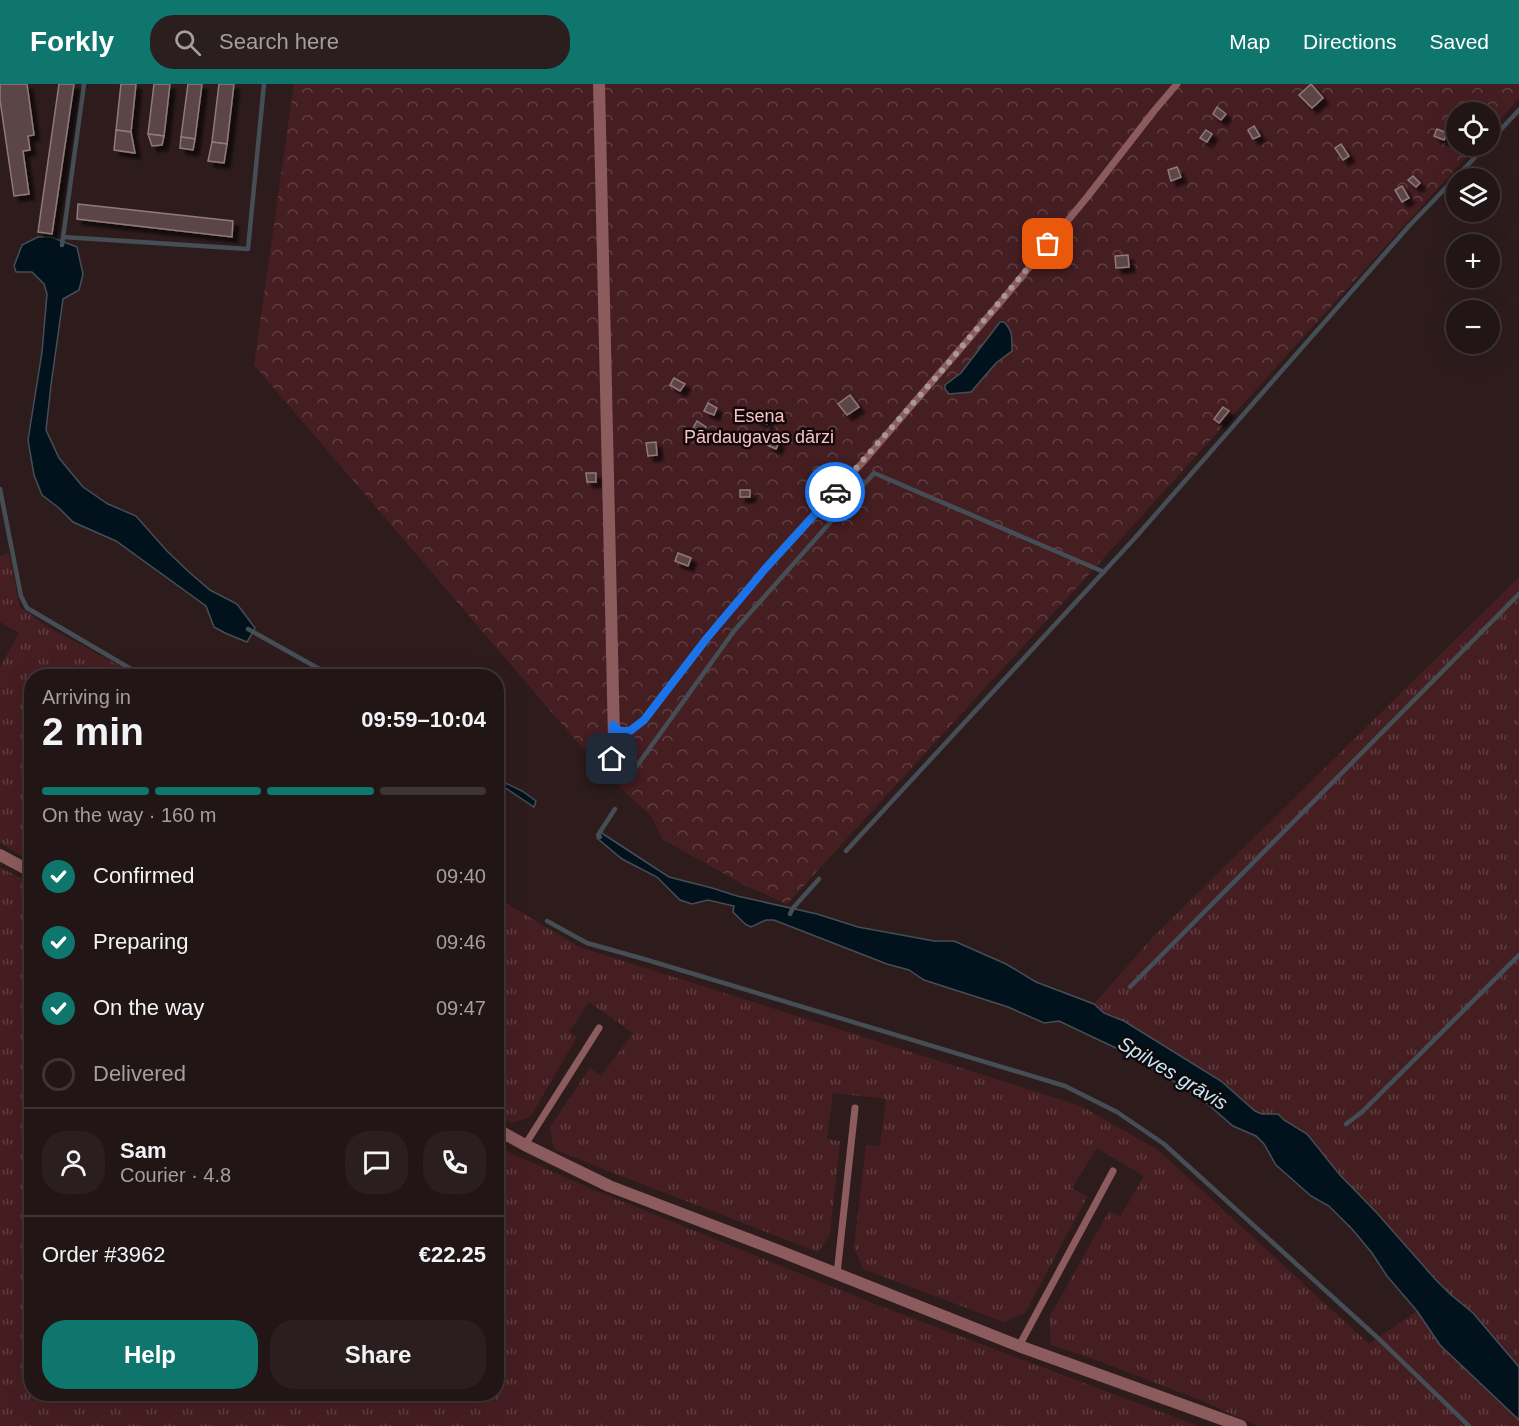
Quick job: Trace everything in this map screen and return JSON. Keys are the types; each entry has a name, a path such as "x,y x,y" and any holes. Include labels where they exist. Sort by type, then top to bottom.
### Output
{"street":[{"path":"598,84 612,759"},
{"path":"0,855 24,868"},
{"path":"504,1133 609,1186 1019,1346 1241,1426"}],"lane":[{"path":"613,725 620,731 630,731 644,720 707,638 765,569 863,462 1004,298 1177,84"},
{"path":"525,1145 598,1028"},
{"path":"837,1274 855,1108"},
{"path":"1019,1346 1113,1171"}],"green space":[{"name":"Esena Pārdaugavas dārzi","path":"294,84 1519,84 1519,98 1500,120 1500,102 1446,102 1446,156 1467,156 1456,168 1446,168 1446,179 787,904 744,885 662,839 652,817 579,744 254,365"},
{"path":"9,553 20,608 44,625 125,669 24,669 24,857 0,843 0,667 19,633 0,622 0,556"},
{"path":"1519,577 1519,1367 1340,1175 1307,1134 1278,1114 1262,1114 1255,1111 1221,1081 1124,1021 1104,1013 1094,1004 1153,937"},
{"path":"0,867 24,880 24,1401 504,1401 504,1150 594,1190 870,1302 1198,1426 0,1426"},
{"path":"504,902 579,947 1081,1106 1158,1150 1369,1344 1417,1311 1440,1345 1519,1420 1519,1426 1257,1426 1205,1402 1051,1345 1049,1318 1109,1211 1120,1217 1144,1176 1097,1148 1072,1188 1087,1197 1025,1313 1004,1322 863,1269 854,1247 866,1145 880,1146 886,1099 833,1093 827,1139 840,1141 830,1234 818,1252 554,1149 550,1127 590,1068 601,1076 633,1033 589,1002 569,1032 577,1037 530,1117 512,1123 504,1119"}],"water":[{"path":"38,237 51,237 77,247 83,274 79,290 63,299 51,385 46,430 59,458 83,487 108,504 136,516 190,573 210,590 237,604 255,628 247,642 214,627 206,606 116,541 73,522 42,495 34,475 28,440 42,352 47,294 44,284 32,272 16,272 14,266 22,245"},
{"path":"1000,322 1007,325 1010,332 1012,351 996,363 971,392 949,394 945,385 961,373"},
{"path":"504,782 536,801 534,807 504,788"},
{"name":"Spilves grāvis","path":"600,832 669,877 737,896 817,914 858,927 934,941 954,941 1006,964 1036,982 1094,1004 1104,1013 1124,1021 1221,1081 1255,1111 1262,1114 1278,1114 1307,1134 1340,1175 1436,1280 1473,1313 1519,1367 1519,1420 1440,1345 1417,1311 1352,1229 1329,1206 1311,1196 1276,1165 1264,1144 1256,1136 1233,1126 1202,1099 1137,1058 1059,1021 1044,1023 1008,1007 924,980 909,970 887,964 774,920 766,920 751,927 733,912 734,906 708,900 692,904 680,900 657,877 622,859 597,838"}],"building":[{"path":"0,84 27,84 34,135 28,136 30,150 23,151 29,194 14,196 0,100"},
{"path":"59,84 74,84 52,234 38,232"},
{"path":"121,84 136,84 131,132 116,130"},
{"path":"154,84 170,84 164,136 148,134"},
{"path":"188,84 202,84 195,139 181,137"},
{"path":"219,84 234,84 227,144 212,142"},
{"path":"1311,84 1323,98 1312,108 1299,95"},
{"path":"1217,107 1226,114 1221,120 1213,114"},
{"path":"1254,126 1260,136 1253,139 1248,130"},
{"path":"1437,129 1446,133 1444,140 1434,136"},
{"path":"116,130 131,132 135,153 114,150"},
{"path":"1206,130 1212,134 1207,142 1200,138"},
{"path":"148,134 164,136 162,145 152,146"},
{"path":"181,137 195,139 193,150 180,148"},
{"path":"212,142 227,144 224,163 208,161"},
{"path":"1341,144 1349,156 1343,160 1335,148"},
{"path":"1177,167 1181,177 1171,181 1168,170"},
{"path":"1413,176 1420,183 1416,187 1408,180"},
{"path":"1402,186 1409,198 1402,202 1395,190"},
{"path":"78,204 233,221 232,237 77,219"},
{"path":"1128,255 1129,267 1116,268 1115,256"},
{"path":"674,378 685,384 680,391 670,385"},
{"path":"850,395 859,407 847,415 838,404"},
{"path":"708,403 717,408 714,415 704,411"},
{"path":"1223,407 1229,411 1219,423 1214,419"},
{"path":"758,411 770,416 767,424 755,419"},
{"path":"697,421 706,427 702,434 693,428"},
{"path":"770,438 779,442 776,449 767,445"},
{"path":"656,442 657,455 648,456 646,443"},
{"path":"586,473 596,473 596,482 587,482"},
{"path":"740,490 750,490 750,497 740,497"},
{"path":"678,553 691,558 688,566 675,561"}],"waterway":[{"path":"62,245 84,84"},
{"path":"63,237 248,249 264,84"},
{"path":"1500,130 1519,110"},
{"path":"846,851 1134,539 1409,226 1476,156"},
{"path":"634,770 734,631 874,473 1104,572"},
{"path":"0,489 21,596 27,608 131,669"},
{"path":"1130,987 1519,594"},
{"path":"248,629 319,669"},
{"path":"600,837 598,835 615,809"},
{"path":"790,914 819,879"},
{"path":"547,921 587,943 1065,1086 1117,1112 1164,1144 1379,1339 1469,1426"},
{"path":"1346,1124 1362,1112 1519,955"}],"way so far":[{"path":"835,492 945,367 1048,244"}],"route":[{"path":"612,759 613,725 620,731 630,731 644,720 707,638 765,569 835,492"}]}
